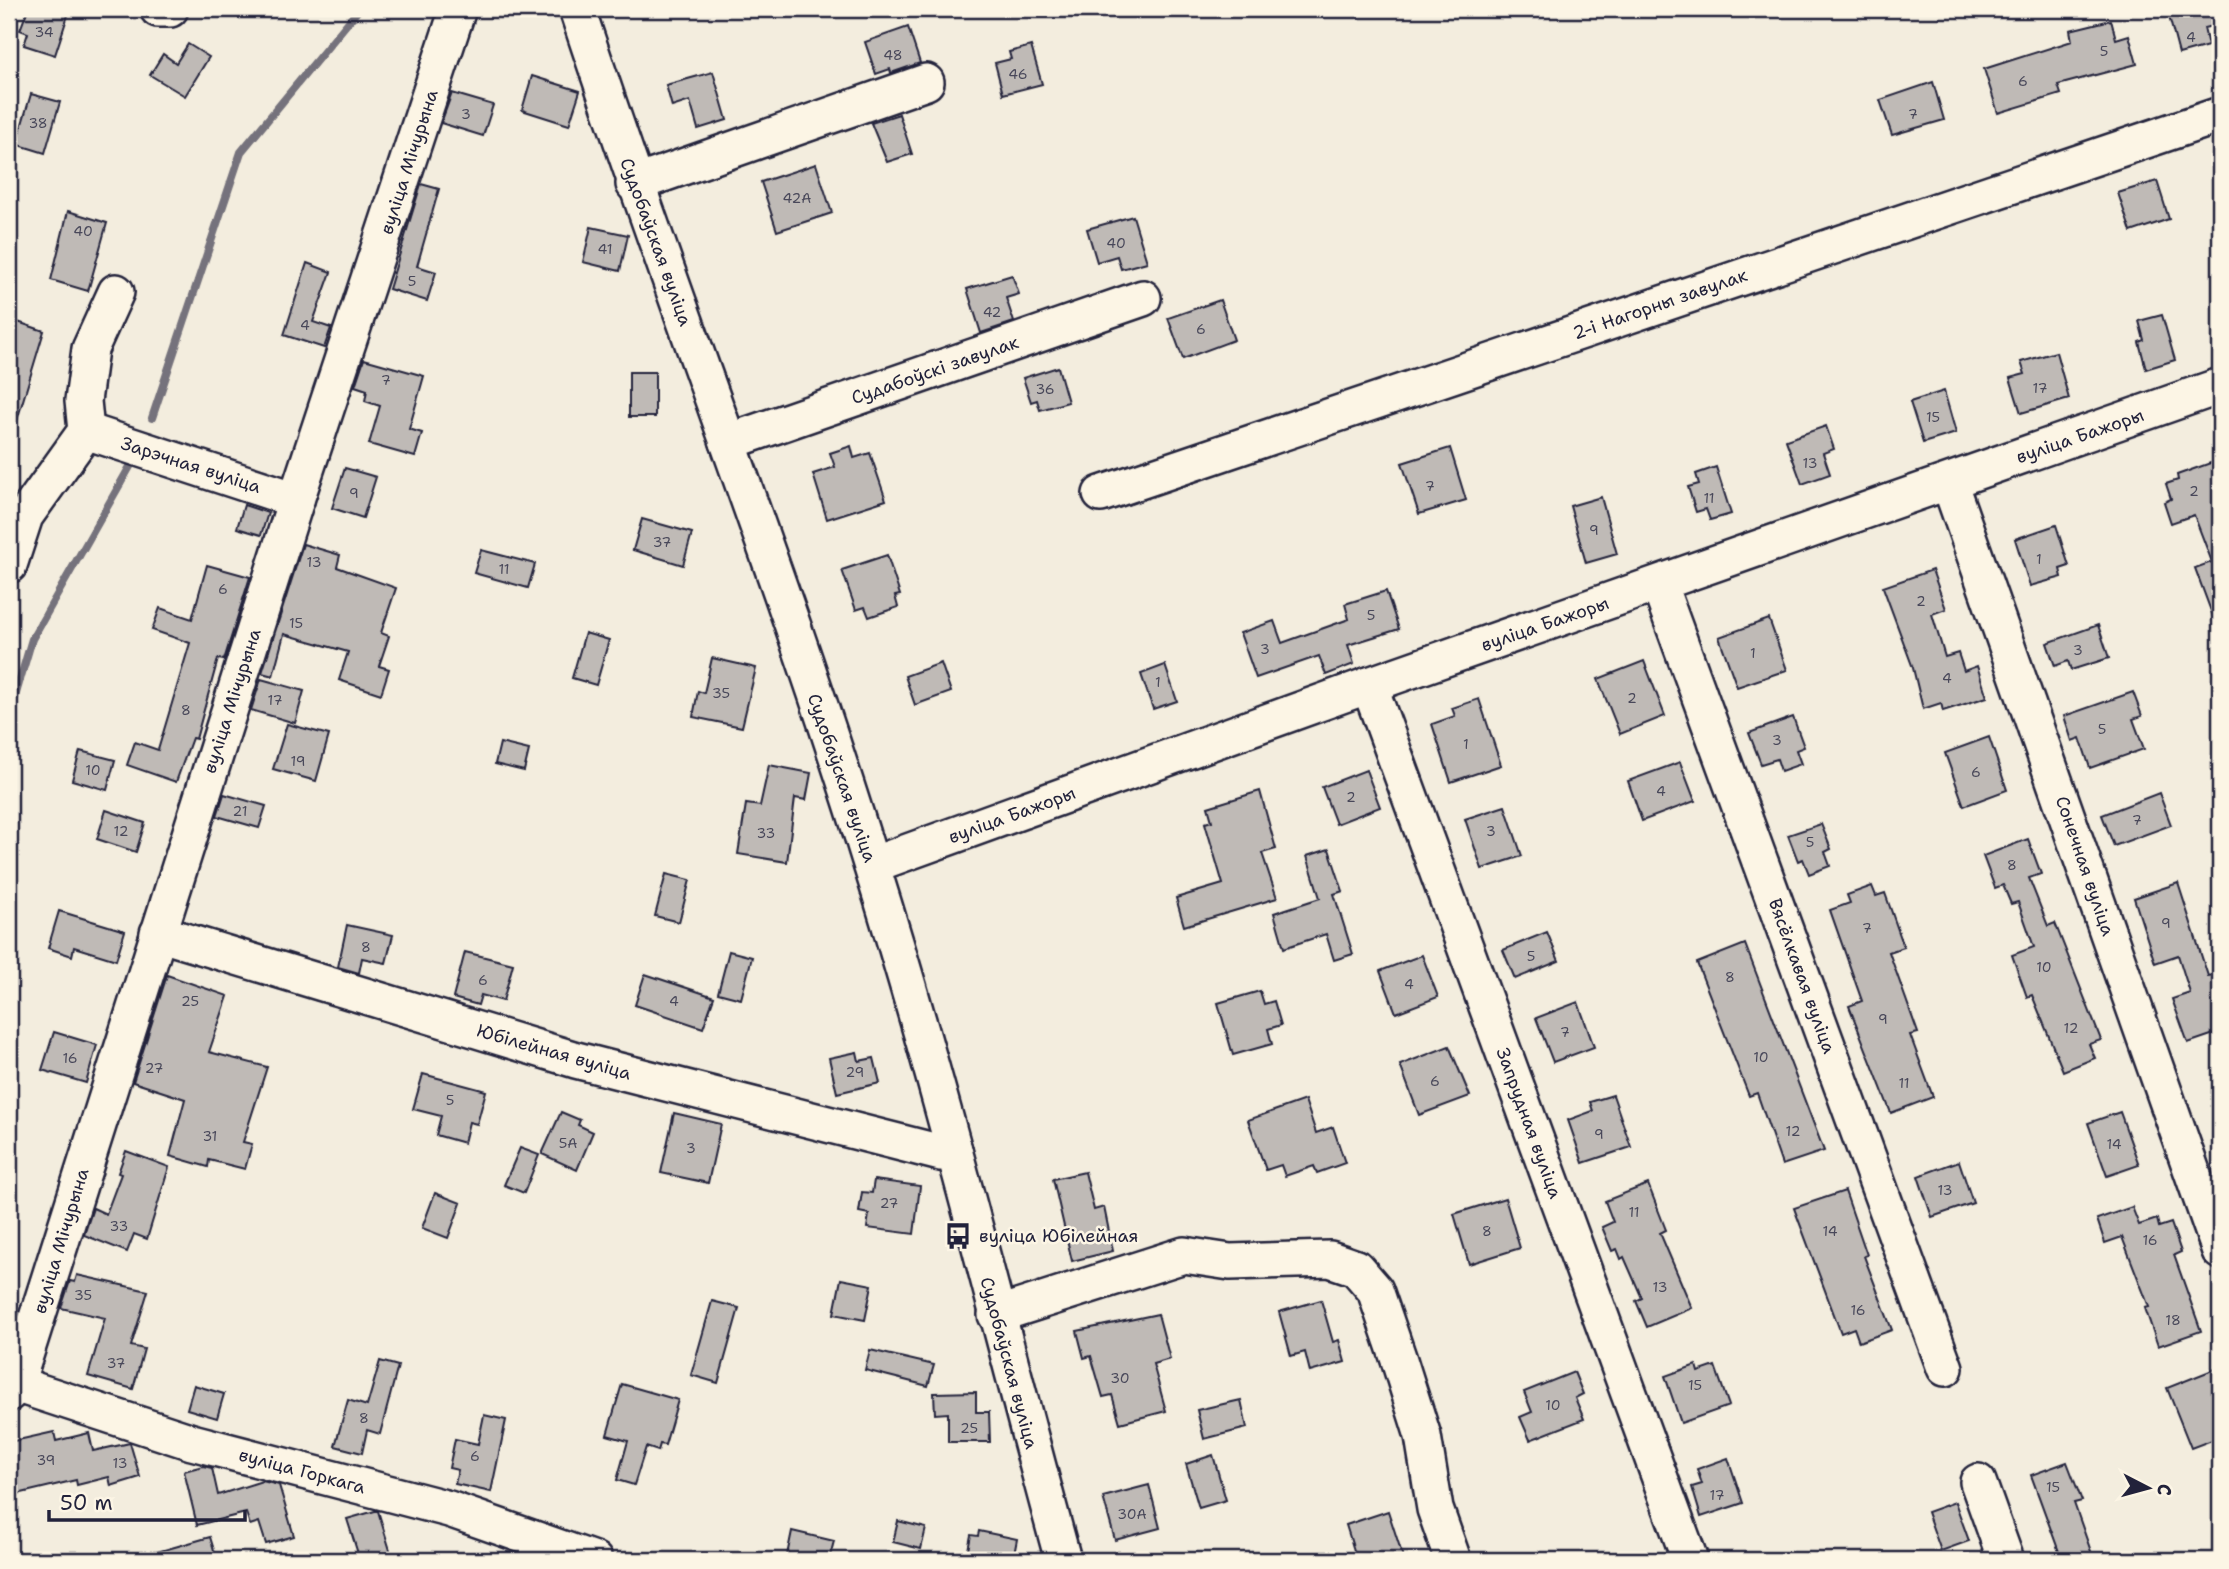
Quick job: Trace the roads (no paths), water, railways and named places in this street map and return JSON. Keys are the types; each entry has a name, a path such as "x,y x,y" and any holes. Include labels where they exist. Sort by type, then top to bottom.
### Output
{"street":[{"path":"158,9 170,9"},
{"name":"вуліца Мічурына","path":"11,1386 296,500 458,9"},
{"name":"Судобаўская вуліца","path":"577,9 634,184 728,442 872,865 954,1150 1063,1560"},
{"path":"634,184 926,82"},
{"name":"2-і Нагорны завулак","path":"1101,494 2220,115"},
{"path":"9,565 25,516 86,431 83,401 90,349 116,292"},
{"name":"Судабоўскі завулак","path":"728,442 1143,298"},
{"name":"вуліца Бажоры","path":"872,865 1369,685 2220,386"},
{"name":"Зарэчная вуліца","path":"86,431 296,500"},
{"name":"Сонечная вуліца","path":"1950,482 2220,1251"},
{"name":"Вясёлкавая вуліца","path":"1659,585 1945,1368"},
{"name":"Запрудная вуліца","path":"1369,685 1690,1560"},
{"name":"Юбілейная вуліца","path":"158,933 576,1060 941,1153 954,1150"},
{"path":"996,1315 1184,1255 1230,1262 1330,1259 1356,1268 1375,1290 1399,1360 1423,1436 1435,1509 1453,1560"},
{"name":"вуліца Горкага","path":"11,1386 192,1442 449,1509 594,1560"},
{"path":"1978,1482 2006,1560"}],"waterway":[{"path":"152,418 241,152 359,9"},
{"path":"9,717 32,639 136,456"}],"place":[{"name":"вуліца Юбілейная","path":"958,1236"}]}
